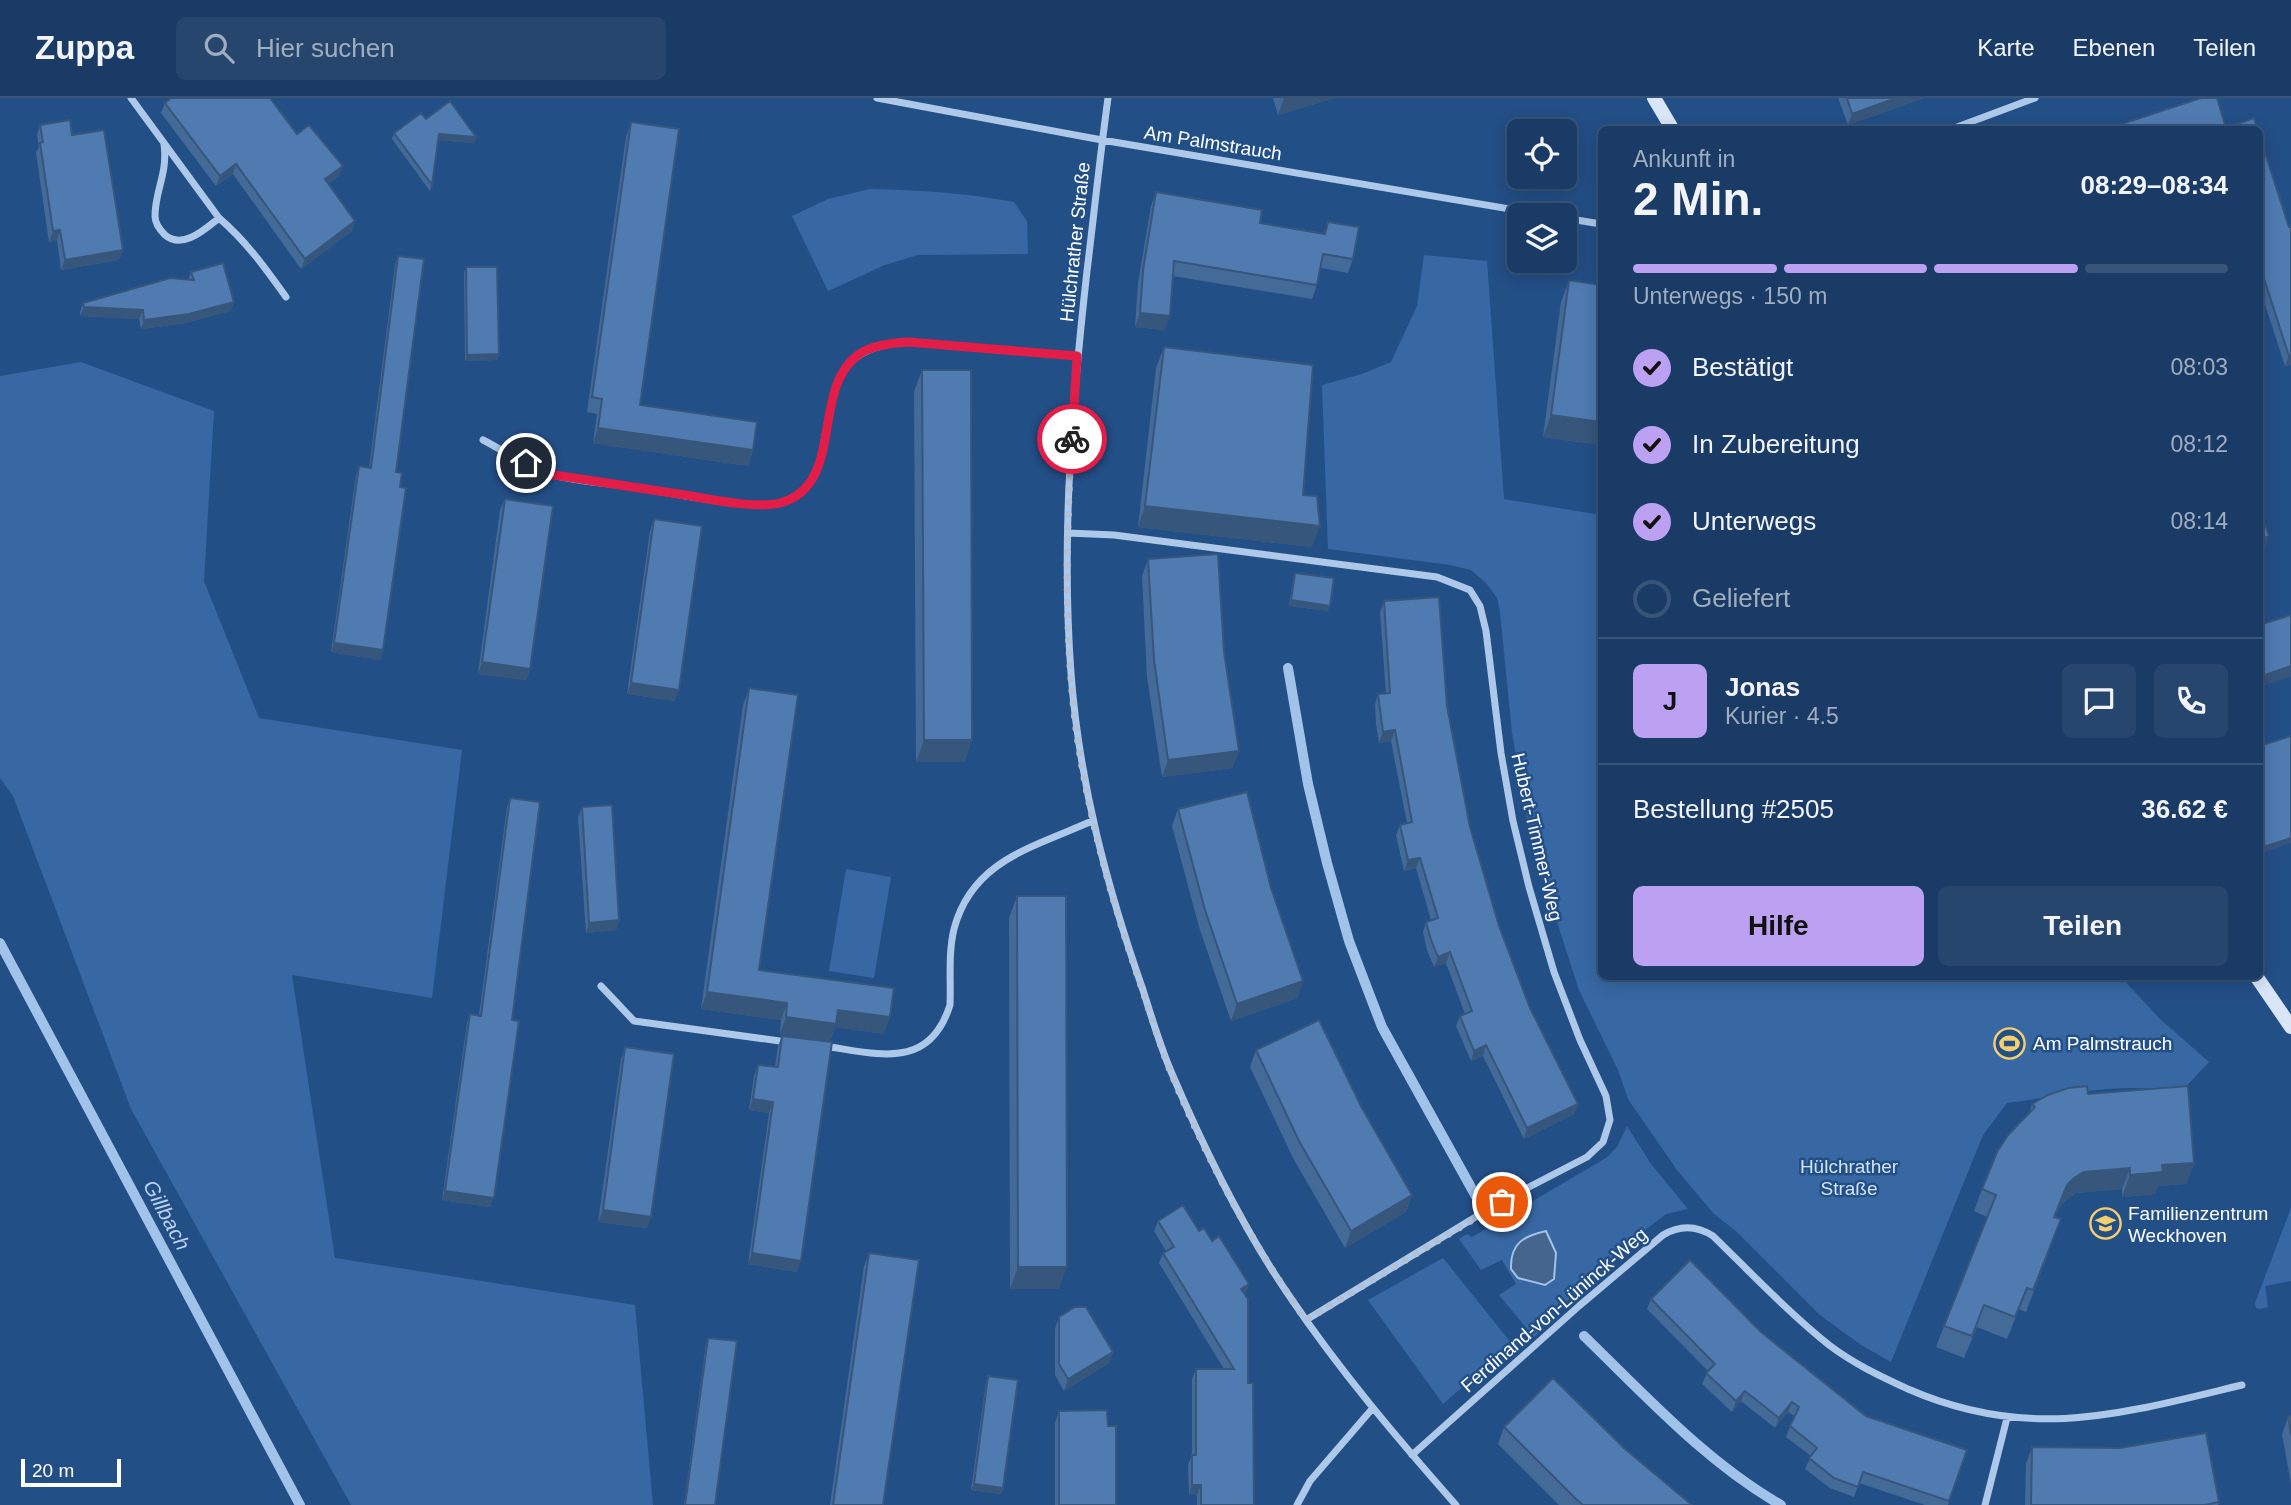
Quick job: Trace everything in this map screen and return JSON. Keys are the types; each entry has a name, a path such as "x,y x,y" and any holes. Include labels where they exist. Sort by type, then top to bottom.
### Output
{"main road":[{"path":"1654,98 1670,126"},
{"path":"2259,980 2291,1027"}],"street":[{"path":"131,98 219,218 251,251 286,297"},
{"name":"Am Palmstrauch","path":"877,98 1102,140 1507,209"},
{"name":"Hülchrather Straße","path":"1108,98 1077,356 1068,533 1071,670 1076,729 1092,821 1119,921 1171,1073 1225,1189 1288,1295 1306,1320 1372,1409 1456,1505"},
{"path":"1961,126 2035,98"},
{"path":"164,142 165,169 155,215 159,228 169,238 184,239 194,236 219,218"},
{"path":"1577,220 1598,224"},
{"path":"483,440 548,474 765,505 778,503 800,493 813,478 821,456 837,381 846,367 862,353 889,343 908,342 1077,356"},
{"name":"Hubert-Timmer-Weg","path":"1068,533 1114,535 1437,577 1470,590 1480,606 1486,631 1501,753 1529,887 1554,972 1580,1040 1606,1096 1610,1121 1603,1142 1587,1157 1502,1202 1306,1320"},
{"path":"813,1045 880,1054 905,1054 925,1044 940,1028 950,1005 954,929 973,887 999,863 1092,821"},
{"path":"601,986 634,1021 799,1043"},
{"name":"Ferdinand-von-Lüninck-Weg","path":"1412,1455 1663,1235 1674,1229 1688,1227 1701,1229 1713,1236 1830,1346 1860,1366 1944,1403 2007,1418 2081,1418 2133,1411 2242,1385"},
{"path":"1297,1505 1310,1481 1372,1409"},
{"path":"1985,1505 2007,1418"}],"green space":[{"path":"870,189 942,192 1014,202 1027,221 1028,254 918,255 885,265 828,291 792,216 828,199"},
{"path":"1424,255 1487,261 1504,499 1598,515 1598,980 2124,980 2160,1019 2209,1062 2180,1093 2159,1089 2115,1089 2007,1103 1983,1135 1891,1362 1861,1345 1820,1315 1736,1231 1714,1214 1677,1170 1628,1099 1618,1070 1579,990 1540,869 1527,818 1512,733 1497,598 1487,584 1471,570 1328,549 1322,385 1362,374 1391,362 1417,306"},
{"path":"81,362 214,411 204,581 259,718 462,750 432,998 292,975 335,1258 635,1305 653,1505 351,1505 131,1109 13,796 0,778 0,376"},
{"path":"846,869 891,877 874,978 829,971"},
{"path":"1627,1126 1651,1164 1688,1209 1666,1214 1645,1230 1542,1324 1544,1328 1534,1337 1499,1295 1516,1284 1502,1260 1481,1270 1459,1239 1467,1234 1472,1237 1606,1158 1617,1147"},
{"path":"2291,1208 2291,1281 2265,1286 2268,1307 2256,1308 2255,1303"},
{"path":"1443,1258 1512,1344 1443,1404 1368,1300"}],"shaded area":[{"path":"1546,1231 1556,1253 1554,1279 1545,1285 1518,1278 1511,1269 1516,1247 1525,1238"}],"building":[{"path":"171,98 270,98 297,134 309,125 343,166 325,179 355,221 305,259 236,164 220,176 165,103"},
{"path":"1847,98 1896,98 1852,114"},
{"path":"2201,98 2217,98 2225,126 2115,126"},
{"path":"450,101 476,137 439,134 432,185 394,133 421,113 426,119"},
{"path":"2254,118 2257,126 2232,126"},
{"path":"70,120 72,135 104,130 123,250 65,260 60,230 53,231 40,143 43,142 40,125"},
{"path":"631,122 679,129 640,405 757,422 753,450 598,428 602,399 592,397"},
{"path":"2263,146 2291,227 2289,356 2263,275"},
{"path":"1156,192 1262,210 1260,223 1325,234 1328,222 1359,227 1353,259 1323,254 1317,285 1174,261 1170,316 1140,313 1143,270"},
{"path":"398,256 424,259 396,472 402,473 400,487 406,488 383,650 334,643 359,466 371,468"},
{"path":"223,263 234,302 189,314 144,320 143,310 84,307 83,303 170,278 194,280 191,272"},
{"path":"466,267 497,267 499,354 467,355"},
{"path":"1569,280 1598,285 1598,422 1551,415"},
{"path":"1164,347 1313,365 1303,495 1317,496 1320,526 1145,506"},
{"path":"922,370 971,370 972,740 924,740"},
{"path":"505,499 553,506 530,669 482,662"},
{"path":"2263,517 2269,536 2263,538"},
{"path":"654,519 702,526 679,690 631,683"},
{"path":"1218,554 1224,652 1239,751 1168,760 1154,660 1148,559"},
{"path":"1295,573 1334,578 1330,606 1291,600"},
{"path":"1439,597 1447,706 1470,827 1499,926 1530,1008 1578,1104 1527,1128 1486,1045 1474,1051 1460,1016 1472,1011 1450,952 1438,957 1431,940 1426,922 1438,918 1420,858 1408,860 1400,825 1412,822 1395,730 1383,732 1378,694 1390,693 1384,601"},
{"path":"2291,615 2291,666 2263,676 2263,624"},
{"path":"749,688 798,695 759,970 894,988 890,1017 838,1010 836,1024 786,1017 787,1003 707,992"},
{"path":"2291,736 2291,838 2263,847 2263,745"},
{"path":"1247,792 1271,888 1303,981 1237,1004 1205,910 1178,809"},
{"path":"510,798 540,802 512,1020 519,1021 494,1198 445,1191 470,1014 481,1016"},
{"path":"612,805 619,920 589,923 582,807"},
{"path":"1017,896 1066,896 1067,1267 1018,1267"},
{"path":"1319,1020 1362,1108 1412,1195 1351,1231 1299,1141 1256,1050"},
{"path":"782,1036 832,1042 801,1261 752,1253 773,1102 753,1099 758,1065 778,1067"},
{"path":"625,1047 674,1054 651,1217 603,1210"},
{"path":"2087,1086 2088,1094 2188,1086 2194,1163 2162,1165 2163,1172 2130,1175 2130,1168 2084,1172 2074,1178 2067,1185 2054,1217 2061,1219 2033,1290 2027,1288 2015,1317 1984,1305 1972,1336 1944,1326 1996,1195 1982,1189 1997,1152 2008,1135 2035,1107 2032,1104 2068,1088"},
{"path":"1183,1205 1199,1231 1204,1228 1212,1241 1219,1236 1249,1284 1241,1289 1248,1299 1248,1383 1253,1383 1254,1505 1201,1505 1201,1485 1192,1485 1192,1455 1196,1455 1196,1369 1234,1369 1163,1253 1174,1247 1158,1221"},
{"path":"869,1253 919,1260 883,1505 833,1505"},
{"path":"1690,1260 1761,1332 1866,1416 1967,1450 1949,1501 1863,1472 1858,1487 1834,1478 1809,1458 1817,1448 1790,1426 1799,1407 1792,1402 1779,1418 1745,1391 1736,1401 1706,1373 1715,1364 1651,1299"},
{"path":"1075,1307 1086,1307 1113,1352 1068,1379 1059,1364 1059,1317"},
{"path":"708,1338 737,1341 715,1505 685,1505"},
{"path":"988,1376 1018,1380 1003,1488 974,1484"},
{"path":"1553,1378 1624,1448 1692,1505 1583,1505 1576,1499 1504,1427"},
{"path":"1107,1410 1108,1426 1116,1426 1116,1505 1059,1505 1059,1411"},
{"path":"2206,1433 2219,1502 2205,1505 2031,1505 2032,1447 2120,1448"}],"waterway":[{"path":"1288,668 1308,784 1349,941 1382,1027 1478,1200"},
{"name":"Gillbach","path":"0,943 300,1505"},
{"path":"1584,1336 1702,1448 1727,1469 1781,1505"}],"way so far":[{"path":"1072,439 1067,541 1071,670 1076,729 1092,821 1119,921 1171,1073 1225,1189 1288,1295 1306,1320 1502,1202"}],"place":[{"name":"Am Palmstrauch","path":"2010,1043"},
{"name":"Familienzentrum Weckhoven","path":"2105,1224"}],"route":[{"path":"526,463 548,474 719,500 765,505 791,499 800,493 816,471 837,381 846,367 862,353 889,343 908,342 1077,356 1072,439"}]}
